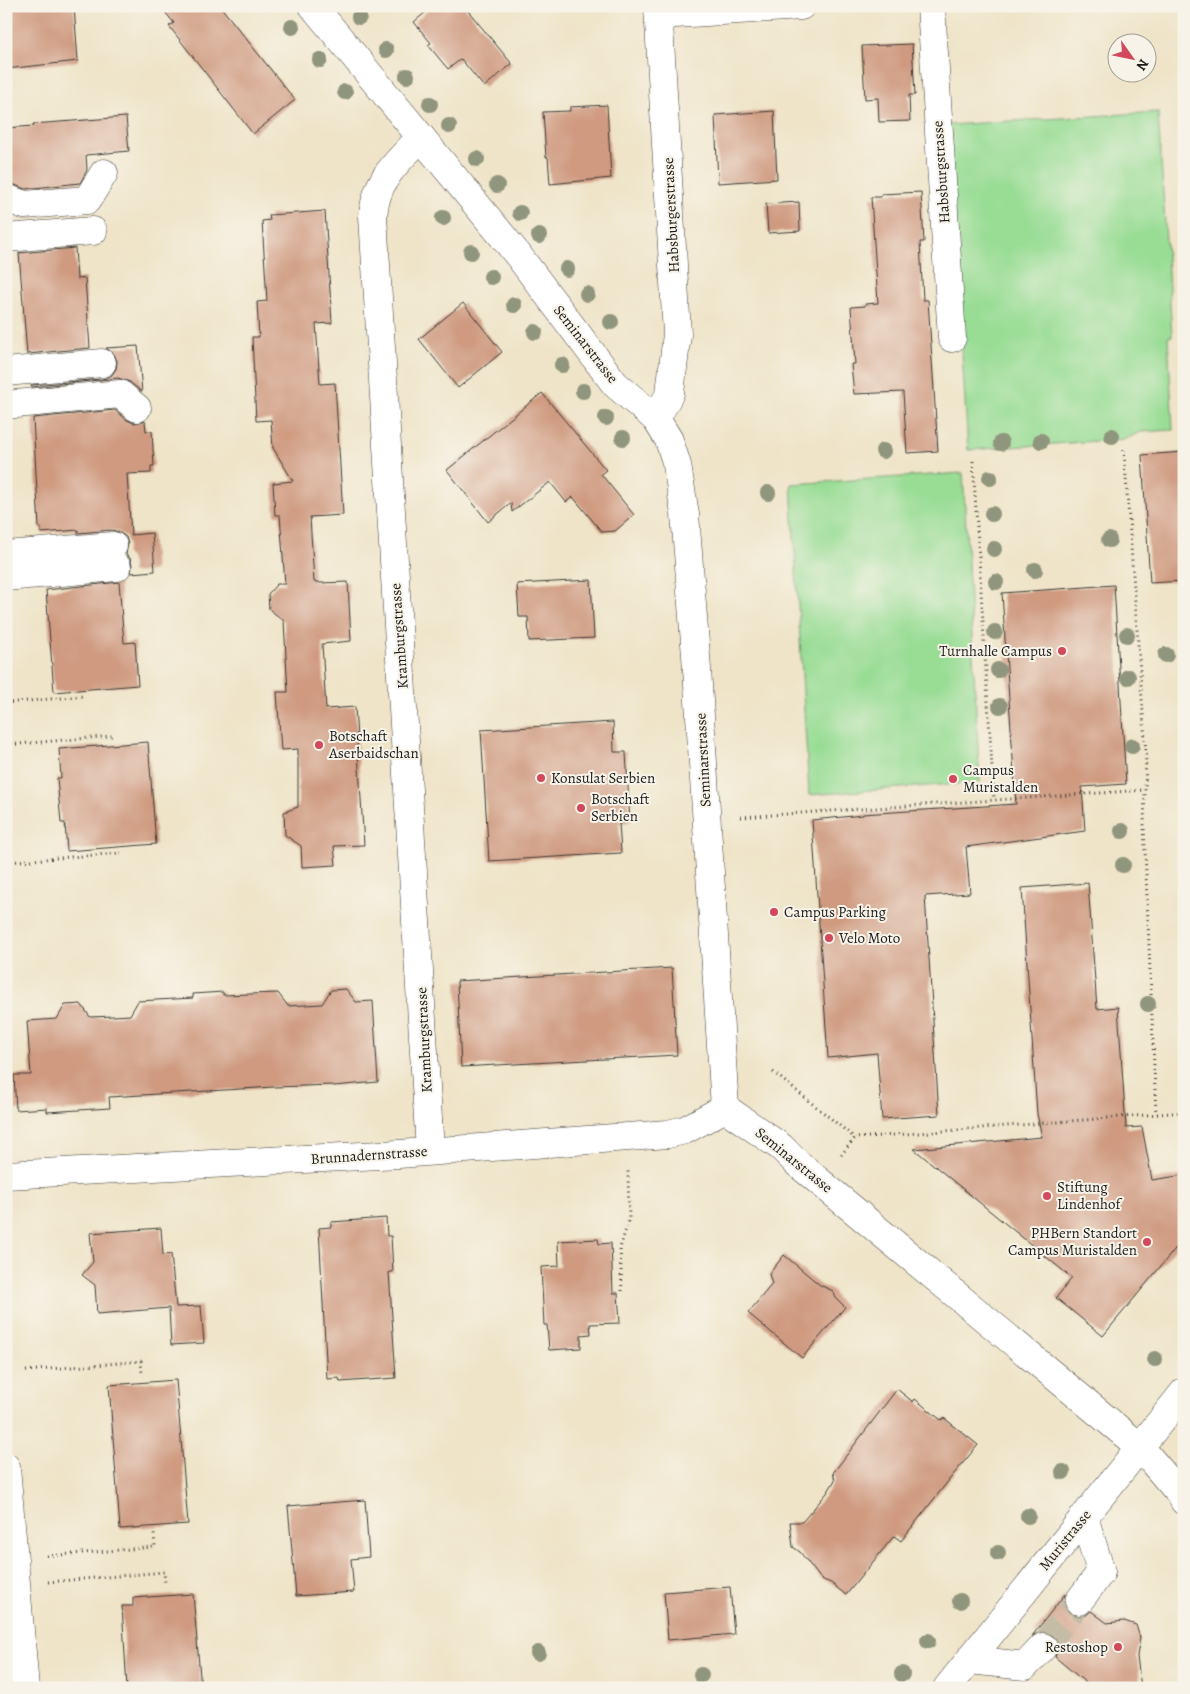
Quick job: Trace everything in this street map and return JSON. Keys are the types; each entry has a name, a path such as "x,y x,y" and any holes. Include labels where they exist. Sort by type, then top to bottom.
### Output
{"street":[{"name":"Seminarstrasse","path":"313,6 518,255 615,384 656,419 669,440 677,465 685,514 697,669 725,1108 781,1147 1140,1447 1181,1495 1184,1502"},
{"path":"659,11 800,6"},
{"name":"Habsburgstrasse","path":"931,6 952,338"},
{"name":"Habsburgerstrasse","path":"656,419 670,393 677,334 659,11"},
{"name":"Kramburgstrasse","path":"421,137 385,178 377,192 373,216 430,1151"},
{"path":"6,198 24,205 87,200 104,172"},
{"path":"6,238 92,230"},
{"path":"6,372 102,363"},
{"path":"6,405 120,394 137,408"},
{"path":"6,555 115,557 6,577"},
{"name":"Brunnadernstrasse","path":"6,1175 389,1154 668,1134 685,1130 725,1108"},
{"name":"Muristrasse","path":"947,1688 1184,1392"},
{"path":"6,1466 25,1688"},
{"path":"1079,1601 1101,1572 1084,1516"},
{"path":"970,1660 1025,1666 1043,1647"}],"path":[{"path":"1124,450 1146,754 1144,826 1156,1114"},
{"path":"973,461 994,800"},
{"path":"6,702 83,696"},
{"path":"6,745 112,736"},
{"path":"706,819 1145,790"},
{"path":"6,862 121,853"},
{"path":"773,1072 855,1138 1184,1112"},
{"path":"836,1160 855,1138"},
{"path":"622,1290 620,1248 629,1219 628,1171"},
{"path":"26,1371 141,1361 142,1374"},
{"path":"41,1557 156,1546 154,1533"},
{"path":"43,1583 164,1572 165,1582"}],"green space":[{"path":"1158,112 1172,336 1168,337 1173,430 1140,432 1126,439 968,450 948,125"},
{"path":"963,473 980,782 809,795 791,484"}],"building":[{"path":"6,6 74,6 78,61 6,69"},
{"path":"160,6 220,6 295,100 253,134 169,26 174,23"},
{"path":"433,6 464,6 512,64 484,87 461,59 448,69 428,45 431,43 414,22"},
{"path":"912,44 915,95 909,95 910,121 879,122 878,98 865,99 862,46"},
{"path":"607,105 611,178 550,184 543,112 570,111 570,107"},
{"path":"774,111 777,179 718,183 715,115"},
{"path":"126,117 129,151 86,155 87,170 80,183 25,189 10,183 8,156 6,157 6,128 34,126 33,124"},
{"path":"921,192 924,242 920,242 923,300 928,300 938,451 907,453 903,392 854,394 851,364 855,364 851,307 878,303 871,197 881,197 881,194"},
{"path":"799,202 800,231 768,233 766,204"},
{"path":"325,211 332,323 316,324 320,384 335,383 343,515 310,517 314,582 348,582 351,641 322,644 326,709 355,707 364,845 334,846 336,865 302,867 301,846 285,835 284,812 298,807 298,749 281,750 277,692 288,692 284,621 269,609 268,594 277,584 285,584 280,515 275,515 273,483 293,481 273,448 271,420 256,421 252,337 259,337 257,302 267,301 262,221 270,220 269,215"},
{"path":"75,248 77,279 85,278 90,348 27,354 19,253"},
{"path":"463,303 502,352 458,388 419,339"},
{"path":"138,346 142,392 130,382 118,378 32,387 31,385 103,379 111,376 116,369 117,361 114,354 106,348"},
{"path":"542,393 606,470 601,474 634,515 615,531 602,532 573,497 566,502 550,482 512,512 511,503 488,522 447,470"},
{"path":"115,410 134,423 145,421 146,431 152,431 154,466 151,466 151,473 127,474 131,535 152,533 155,571 131,573 132,565 130,558 126,554 128,544 126,537 119,532 112,530 78,533 78,530 41,533 41,528 39,528 33,418"},
{"path":"1184,452 1184,581 1150,583 1142,455"},
{"path":"591,580 594,638 529,641 528,617 519,617 517,584"},
{"path":"119,582 124,643 135,642 138,685 54,692 46,590"},
{"path":"1114,585 1126,784 1082,787 1085,831 966,847 970,893 925,896 939,1115 882,1119 877,1053 828,1058 812,820 863,814 1016,804 1002,593"},
{"path":"613,722 614,752 626,752 630,822 619,823 621,853 489,861 481,730"},
{"path":"148,742 156,844 67,851 65,823 61,823 57,778 61,778 59,749"},
{"path":"1088,883 1097,1009 1118,1007 1126,1128 1142,1127 1152,1180 1184,1175 1184,1238 1103,1336 1056,1298 1072,1278 914,1149 1042,1137 1037,1114 1022,888"},
{"path":"672,968 677,1055 461,1067 457,981"},
{"path":"346,989 356,1002 373,1001 378,1082 334,1086 274,1087 109,1097 110,1108 47,1112 47,1108 16,1110 14,1075 31,1075 27,1021 57,1019 65,1005 81,1004 90,1017 114,1016 130,1015 138,1001 193,998 193,994 223,992 223,995 278,993 288,1006 322,1004 331,990"},
{"path":"386,1218 387,1236 391,1236 393,1272 389,1272 396,1378 340,1382 339,1378 327,1379 319,1228 331,1227 331,1222"},
{"path":"161,1228 163,1255 171,1254 176,1307 201,1306 204,1343 171,1345 169,1308 97,1314 95,1285 82,1275 93,1262 90,1233"},
{"path":"598,1239 599,1244 611,1243 613,1293 618,1293 620,1323 590,1324 591,1334 581,1335 581,1348 549,1350 547,1325 544,1325 541,1267 559,1266 558,1241"},
{"path":"784,1255 820,1285 833,1291 836,1298 845,1307 802,1358 748,1313 772,1284 769,1274"},
{"path":"176,1380 188,1524 120,1529 109,1385"},
{"path":"897,1389 913,1402 915,1399 941,1420 944,1418 978,1445 901,1541 894,1536 846,1595 831,1583 821,1579 800,1552 793,1547 790,1522 802,1522 827,1493 835,1480 833,1473"},
{"path":"365,1500 369,1557 351,1559 354,1592 296,1596 288,1506"},
{"path":"730,1587 734,1634 668,1640 664,1592"},
{"path":"193,1594 201,1688 127,1688 122,1606 133,1606 133,1598"},
{"path":"1065,1594 1064,1607 1070,1614 1085,1616 1091,1611 1107,1623 1124,1621 1136,1625 1140,1638 1137,1656 1141,1688 1092,1688 1055,1657 1058,1643 1053,1635 1039,1632 1032,1636"}],"tunnel":[{"path":"1043,1647 1079,1601"}],"place":[{"name":"Turnhalle Campus","path":"1062,651"},
{"name":"Botschaft Aserbaidschan","path":"319,745"},
{"name":"Konsulat Serbien","path":"541,778"},
{"name":"Campus Muristalden","path":"953,779"},
{"name":"Botschaft Serbien","path":"581,808"},
{"name":"Campus Parking","path":"774,912"},
{"name":"Velo Moto","path":"829,938"},
{"name":"Stiftung Lindenhof","path":"1047,1196"},
{"name":"PHBern Standort Campus Muristalden","path":"1147,1242"},
{"name":"Restoshop","path":"1118,1647"}]}
